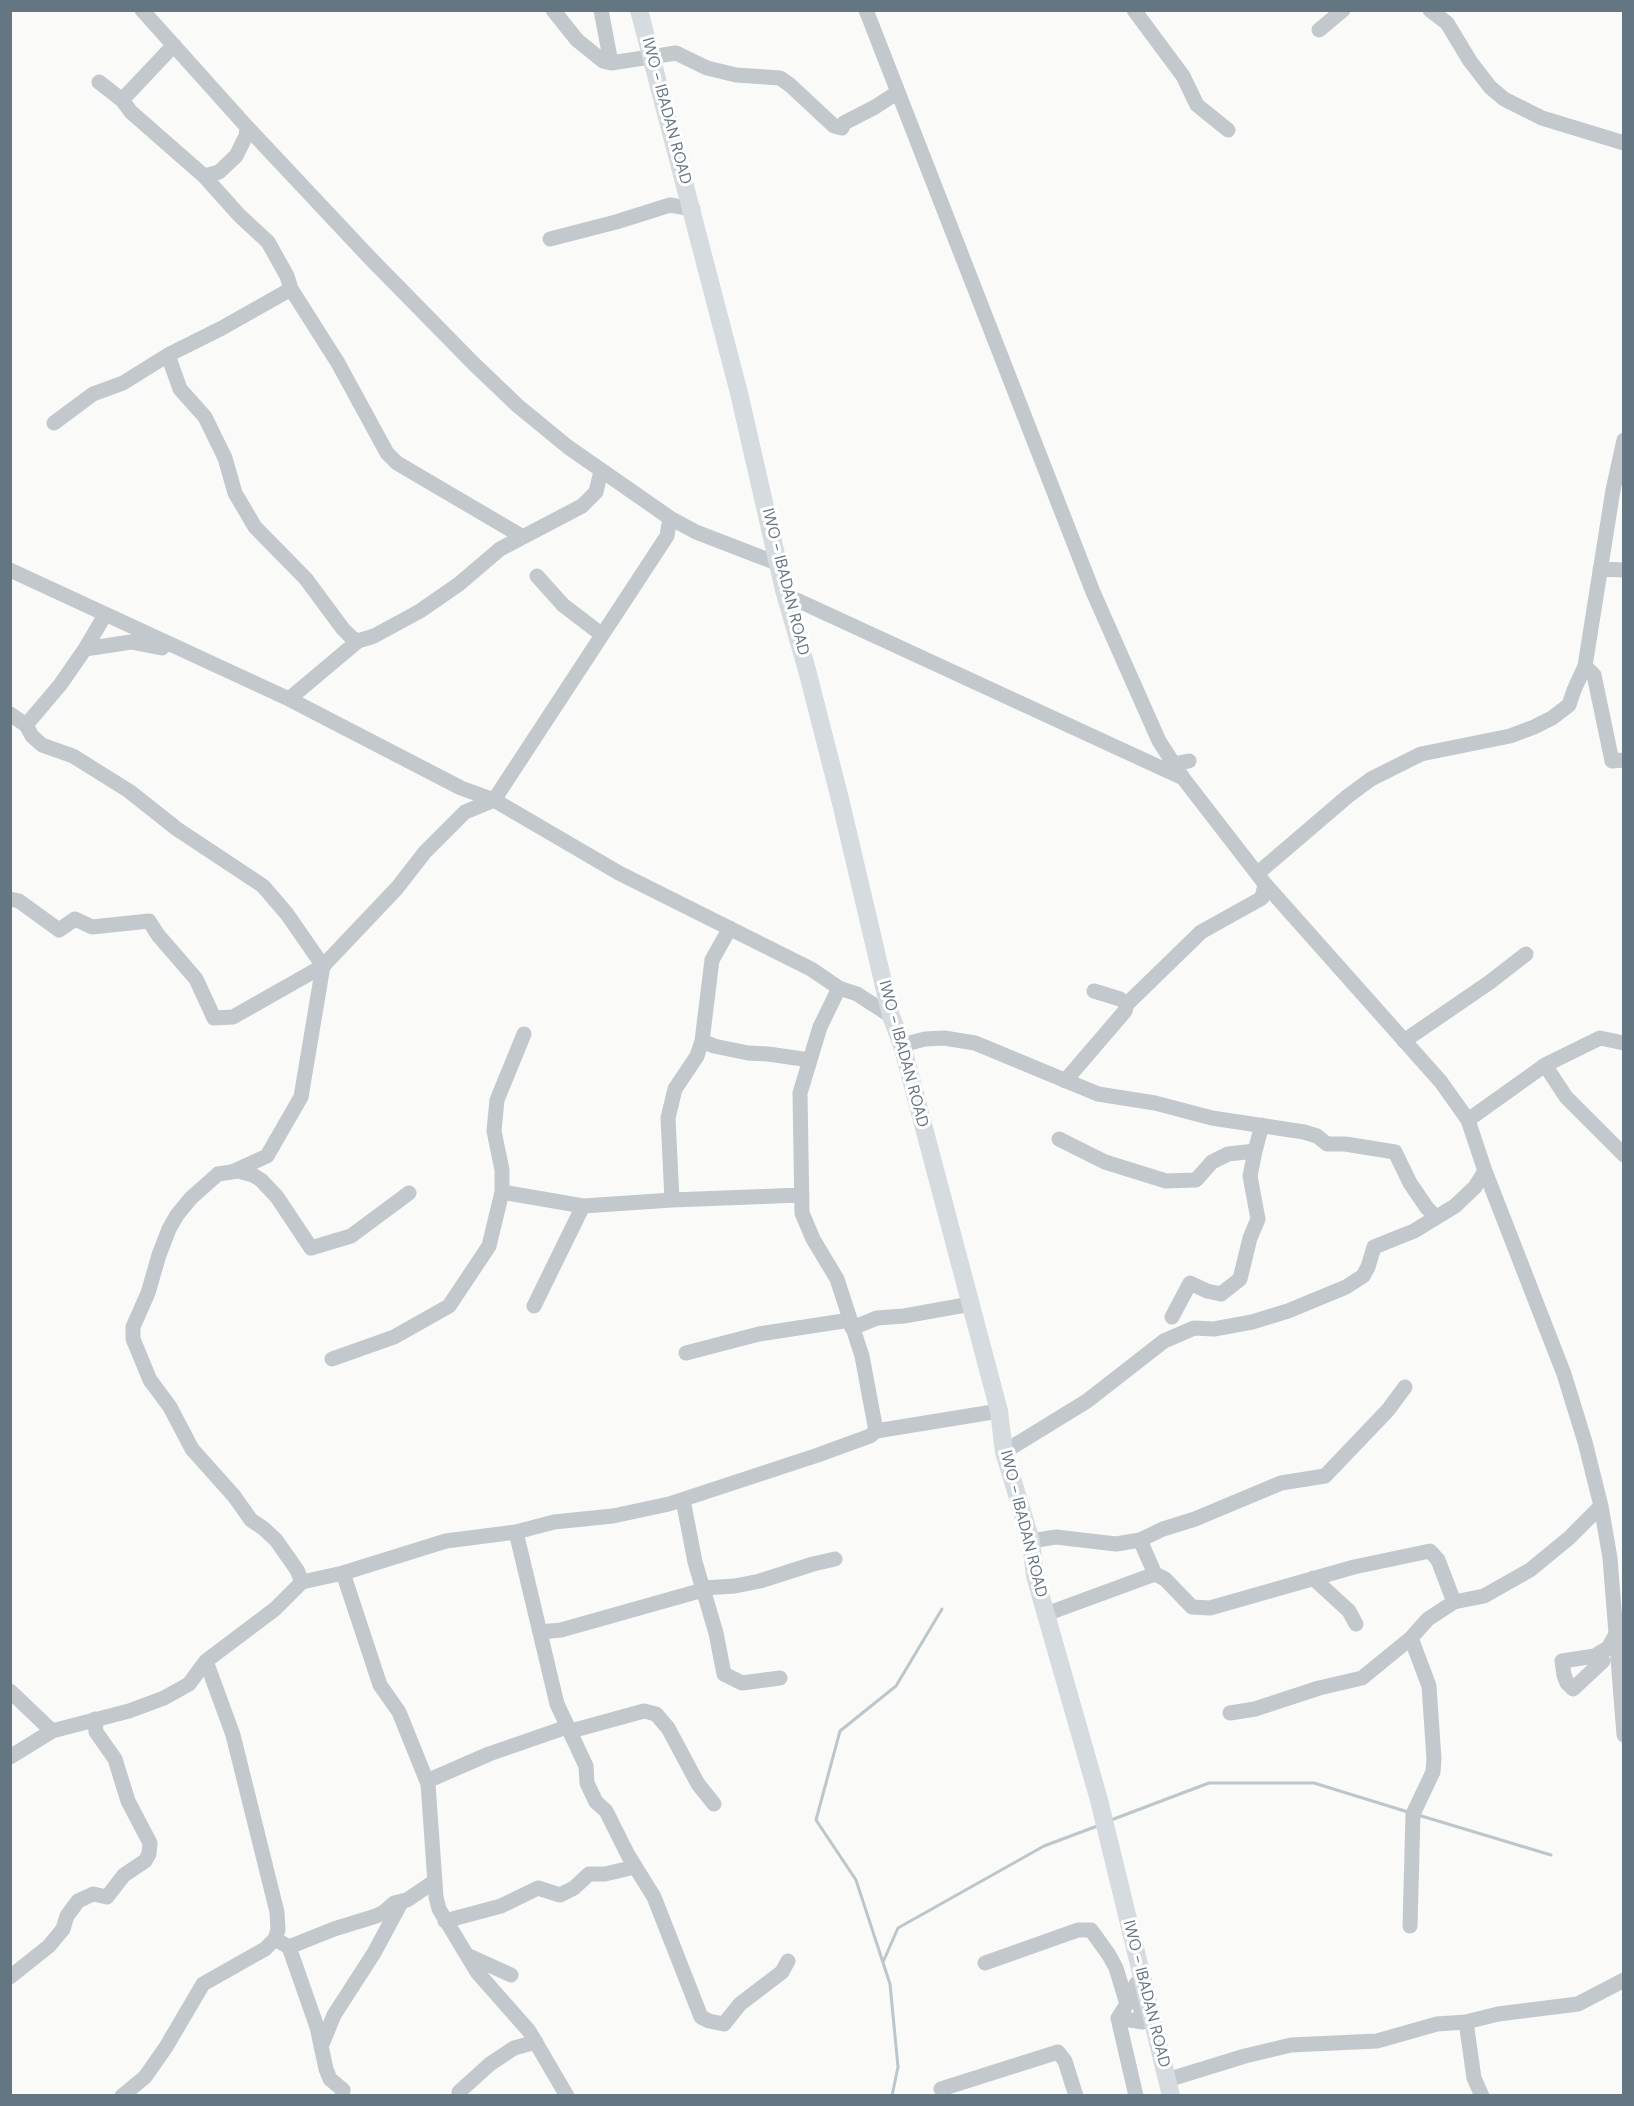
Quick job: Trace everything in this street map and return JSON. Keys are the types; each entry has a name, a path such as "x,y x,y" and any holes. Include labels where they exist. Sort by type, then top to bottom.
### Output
{"main road":[{"name":"IWO - IBADAN ROAD","path":"639,10 739,393 786,596 842,803 891,1016 902,1045 999,1410 1004,1452 1030,1542 1035,1576 1099,1800 1169,2088"}],"street":[{"path":"142,10 247,127 370,258 474,364 527,413 601,471 670,518 696,532 779,564"},
{"path":"553,10 577,40 593,55 611,63 676,53 707,68 736,75 780,78 834,126 842,128 844,123 898,92"},
{"path":"601,10 611,63"},
{"path":"866,10 1093,592 1159,741 1183,778 1262,879 1441,1082 1468,1120 1485,1171 1564,1374 1585,1442 1601,1506 1617,1597 1615,1636 1623,1735"},
{"path":"1134,10 1183,76 1197,105 1228,130"},
{"path":"1320,30 1343,10"},
{"path":"1430,10 1447,23 1470,61 1490,87 1504,99 1542,118 1623,143"},
{"path":"122,100 174,45"},
{"path":"99,82 122,100 131,112 204,176 239,215 268,242 287,276 291,289 338,363 387,453 397,463 523,537"},
{"path":"204,176 219,172 236,156 246,136 247,127"},
{"path":"550,239 670,205 693,210"},
{"path":"54,423 93,394 123,383 168,355 291,289"},
{"path":"168,355 180,389 205,417 225,458 235,493 255,527 306,579 343,629 358,641"},
{"path":"1065,1082 1125,1011 1127,1004 1201,932 1262,898 1262,879 1348,796 1371,779 1421,754 1510,735 1552,718 1569,705 1585,666 1623,440"},
{"path":"289,699 358,641 374,636 420,611 459,584 500,549 582,506 596,492 601,471"},
{"path":"10,899 19,901 59,930 75,920 92,927 149,921 158,935 196,979 214,1018 233,1017 323,966 397,888 425,852 465,812 494,800 667,536 670,518"},
{"path":"1600,569 1623,570"},
{"path":"10,570 289,699 461,788 494,800 619,873 811,969 839,988 857,994 891,1016"},
{"path":"537,576 562,605 601,634"},
{"path":"786,596 1183,778"},
{"path":"26,725 60,685 105,615"},
{"path":"85,649 131,642 183,651"},
{"path":"1585,666 1594,675 1612,761 1623,760"},
{"path":"10,714 26,725 32,736 42,745 73,756 129,791 177,829 263,886 287,914 323,966 301,1097 267,1156 232,1172"},
{"path":"1173,764 1190,760"},
{"path":"672,1200 668,1118 675,1089 697,1056 702,1041 712,960 730,928"},
{"path":"1404,1041 1490,982 1526,954"},
{"path":"839,988 820,1027 800,1093 802,1213 813,1239 837,1279 862,1356 876,1431"},
{"path":"1094,991 1120,999 1127,1004"},
{"path":"332,1359 394,1337 449,1306 489,1246 502,1192 502,1170 494,1131 497,1100 524,1034"},
{"path":"902,1045 925,1039 944,1038 975,1043 1098,1095 1155,1103 1212,1118 1304,1132 1317,1136 1327,1144 1345,1144 1395,1152 1410,1183 1436,1217"},
{"path":"1468,1120 1545,1065 1600,1038 1623,1043"},
{"path":"702,1041 748,1053 810,1060"},
{"path":"1545,1065 1566,1097 1623,1155"},
{"path":"1172,1317 1190,1283 1207,1291 1221,1294 1240,1279 1250,1238 1258,1219 1250,1176 1262,1125"},
{"path":"1059,1139 1105,1162 1166,1181 1196,1180 1212,1162 1228,1154 1255,1150"},
{"path":"302,1582 297,1570 276,1540 263,1527 251,1520 234,1496 192,1449 170,1407 150,1380 133,1339 133,1327 148,1293 169,1229 191,1198 219,1174 238,1171 261,1180 277,1197 310,1248 351,1236 409,1193"},
{"path":"1004,1452 1087,1401 1164,1341 1194,1328 1214,1329 1252,1322 1288,1311 1346,1287 1363,1276 1374,1247 1414,1231 1455,1206 1475,1187 1485,1171"},
{"path":"502,1192 583,1206 802,1195"},
{"path":"534,1306 583,1206"},
{"path":"686,1353 759,1334 851,1324 971,1304"},
{"path":"1030,1542 1056,1537 1116,1544 1140,1540 1281,1483 1326,1476 1388,1410 1405,1387"},
{"path":"10,1757 52,1731 129,1711 164,1698 189,1684 206,1661 275,1609 302,1582 343,1573 446,1541 516,1532 554,1522 613,1516 683,1500 819,1455 870,1436 876,1431 999,1410"},
{"path":"683,1500 695,1562 716,1633 723,1674 742,1683 780,1678"},
{"path":"1230,1713 1255,1709 1319,1688 1362,1678 1411,1638 1428,1619 1454,1602 1484,1596 1530,1570 1569,1538 1601,1506"},
{"path":"516,1532 557,1704 586,1766 587,1783 596,1802 606,1812 654,1897 698,2012 705,2020 724,2024 740,2004 782,1972 788,1961"},
{"path":"1140,1540 1155,1574 1165,1580 1192,1607 1210,1608 1354,1567 1430,1551 1438,1560 1454,1602"},
{"path":"540,1632 561,1630 703,1589 760,1581 835,1559"},
{"path":"343,1573 380,1685 399,1712 427,1781 435,1897 439,1909 477,1972 529,2031 567,2096"},
{"path":"1046,1614 1155,1574"},
{"path":"1313,1578 1321,1588 1349,1611 1356,1624"},
{"path":"1598,1654 1608,1648 1615,1636"},
{"path":"1410,1926 1413,1814 1433,1772 1434,1759 1428,1686 1411,1638"},
{"path":"122,2096 146,2077 203,1984 265,1949 275,1939 278,1930 277,1912 233,1735 206,1661"},
{"path":"10,1691 52,1731"},
{"path":"427,1781 489,1754 569,1729 644,1711 656,1714 668,1728 698,1784 714,1803"},
{"path":"10,1977 49,1946 63,1929 67,1916 78,1901 93,1894 107,1897 124,1875 145,1861 149,1854 150,1843 128,1801 115,1759 96,1732 95,1719"},
{"path":"1109,1843 1143,2022 1118,2018"},
{"path":"446,1921 501,1906 538,1888 560,1895 574,1888 589,1874 605,1874 635,1867"},
{"path":"289,1947 334,1929 376,1916 394,1903 407,1900 435,1881"},
{"path":"321,2047 334,2015 374,1953 402,1900"},
{"path":"985,1963 1077,1930 1091,1930 1116,1968 1127,2004 1118,2018 1137,2096"},
{"path":"275,1939 289,1947 301,1979 330,2079 343,2090 342,2096"},
{"path":"467,1955 511,1975"},
{"path":"1169,2088 1245,2056 1291,2045 1377,2042 1437,2024 1466,2022 1498,2014 1578,2004 1623,1980"},
{"path":"1466,2022 1474,2079 1482,2096"},
{"path":"459,2096 459,2092 490,2064 514,2048 536,2042"},
{"path":"941,2089 1058,2052 1065,2061 1076,2096"}],"waterway":[{"path":"892,2096 898,2067 890,1984 856,1880 816,1820 840,1731 896,1686 942,1609"},
{"path":"1111,1820 1209,1783 1314,1783 1408,1812"},
{"path":"1418,1815 1551,1855"},
{"path":"883,1962 898,1928 1044,1846 1100,1825"}]}
